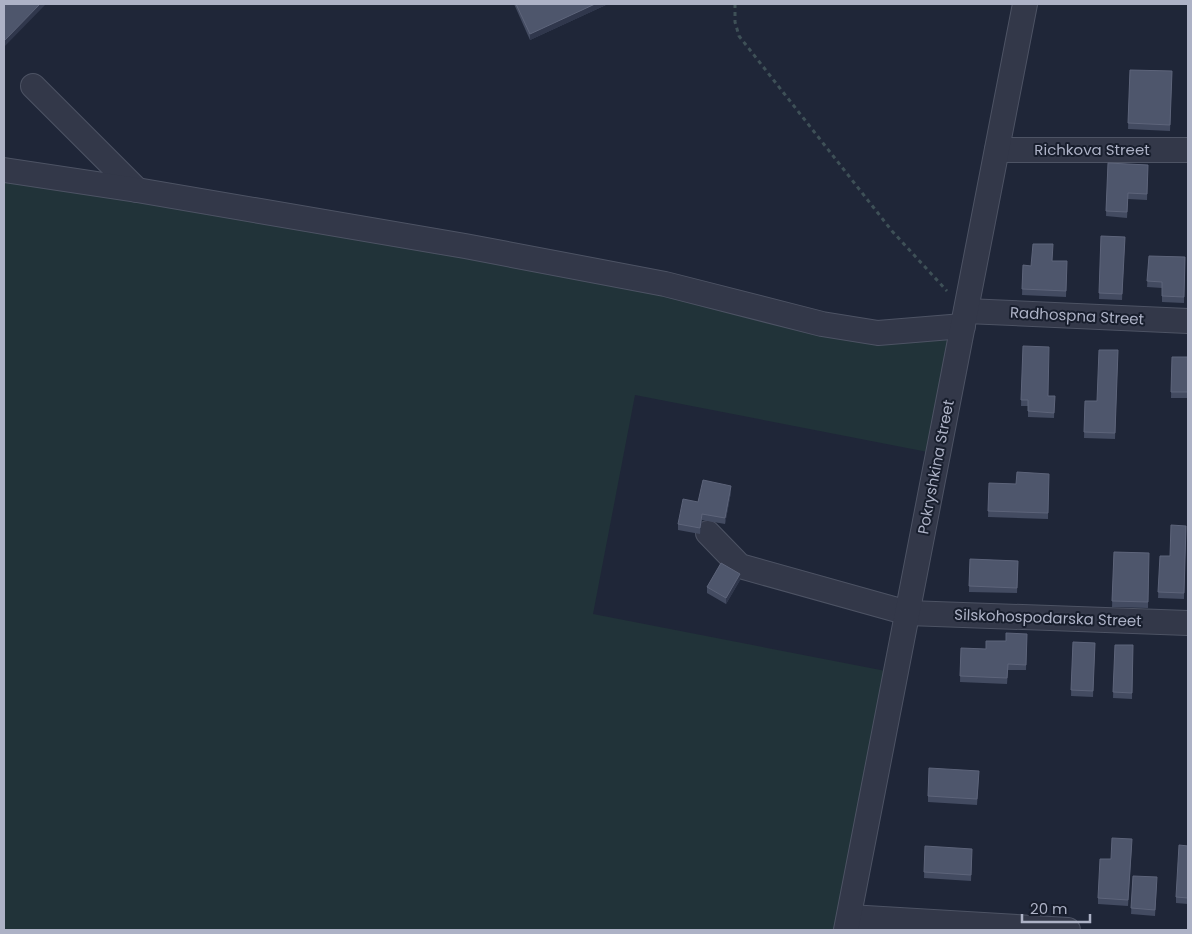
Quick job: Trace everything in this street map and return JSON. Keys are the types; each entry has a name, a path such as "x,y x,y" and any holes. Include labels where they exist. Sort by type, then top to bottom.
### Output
{"street":[{"name":"Pokryshkina Street","path":"847,924 1025,4"},
{"path":"33,86 137,190"},
{"name":"Richkova Street","path":"997,150 1188,150"},
{"name":"Radhospna Street","path":"4,170 137,190 465,246 665,284 822,324 878,333 964,319 1188,321"},
{"name":"Silskohospodarska Street","path":"708,533 740,566 908,613 1188,623"},
{"path":"847,924 1068,930"}],"path":[{"path":"735,4 735,22 739,36 892,231 964,319"}],"shaded area":[{"path":"4,170 822,324 963,326 938,454 635,395 593,614 896,673 846,930 4,930"}],"building":[{"path":"4,4 40,4 4,41"},
{"path":"516,4 595,4 530,34"},
{"path":"1130,70 1172,71 1170,125 1128,123"},
{"path":"1108,163 1148,165 1147,194 1128,193 1127,212 1106,211"},
{"path":"1101,236 1125,237 1122,294 1099,293"},
{"path":"1033,244 1053,244 1052,261 1067,261 1066,291 1022,289 1023,265 1031,266"},
{"path":"1149,256 1185,257 1184,297 1162,296 1162,282 1147,281"},
{"path":"1023,346 1049,347 1048,396 1055,396 1054,413 1028,411 1028,400 1021,400"},
{"path":"1099,350 1118,350 1115,433 1084,432 1085,401 1097,401"},
{"path":"1172,357 1188,357 1188,392 1171,392"},
{"path":"1017,472 1049,474 1048,513 988,511 989,483 1016,484"},
{"path":"703,480 731,486 725,518 702,514 700,528 678,524 683,499 698,502"},
{"path":"1171,525 1186,526 1184,593 1158,592 1160,556 1170,556"},
{"path":"1114,552 1149,553 1148,602 1112,601"},
{"path":"970,559 1018,561 1017,588 969,586"},
{"path":"721,563 740,574 726,598 707,587"},
{"path":"1006,633 1027,634 1026,665 1008,664 1007,678 960,676 961,648 986,649 986,641 1006,641"},
{"path":"1073,642 1095,643 1093,691 1071,690"},
{"path":"1115,645 1133,645 1132,693 1113,692"},
{"path":"929,768 979,771 977,799 928,796"},
{"path":"1112,838 1132,839 1128,900 1098,898 1100,859 1111,859"},
{"path":"1179,845 1188,846 1188,898 1176,897"},
{"path":"925,846 972,849 971,875 924,872"},
{"path":"1133,876 1157,877 1155,910 1131,908"}]}
